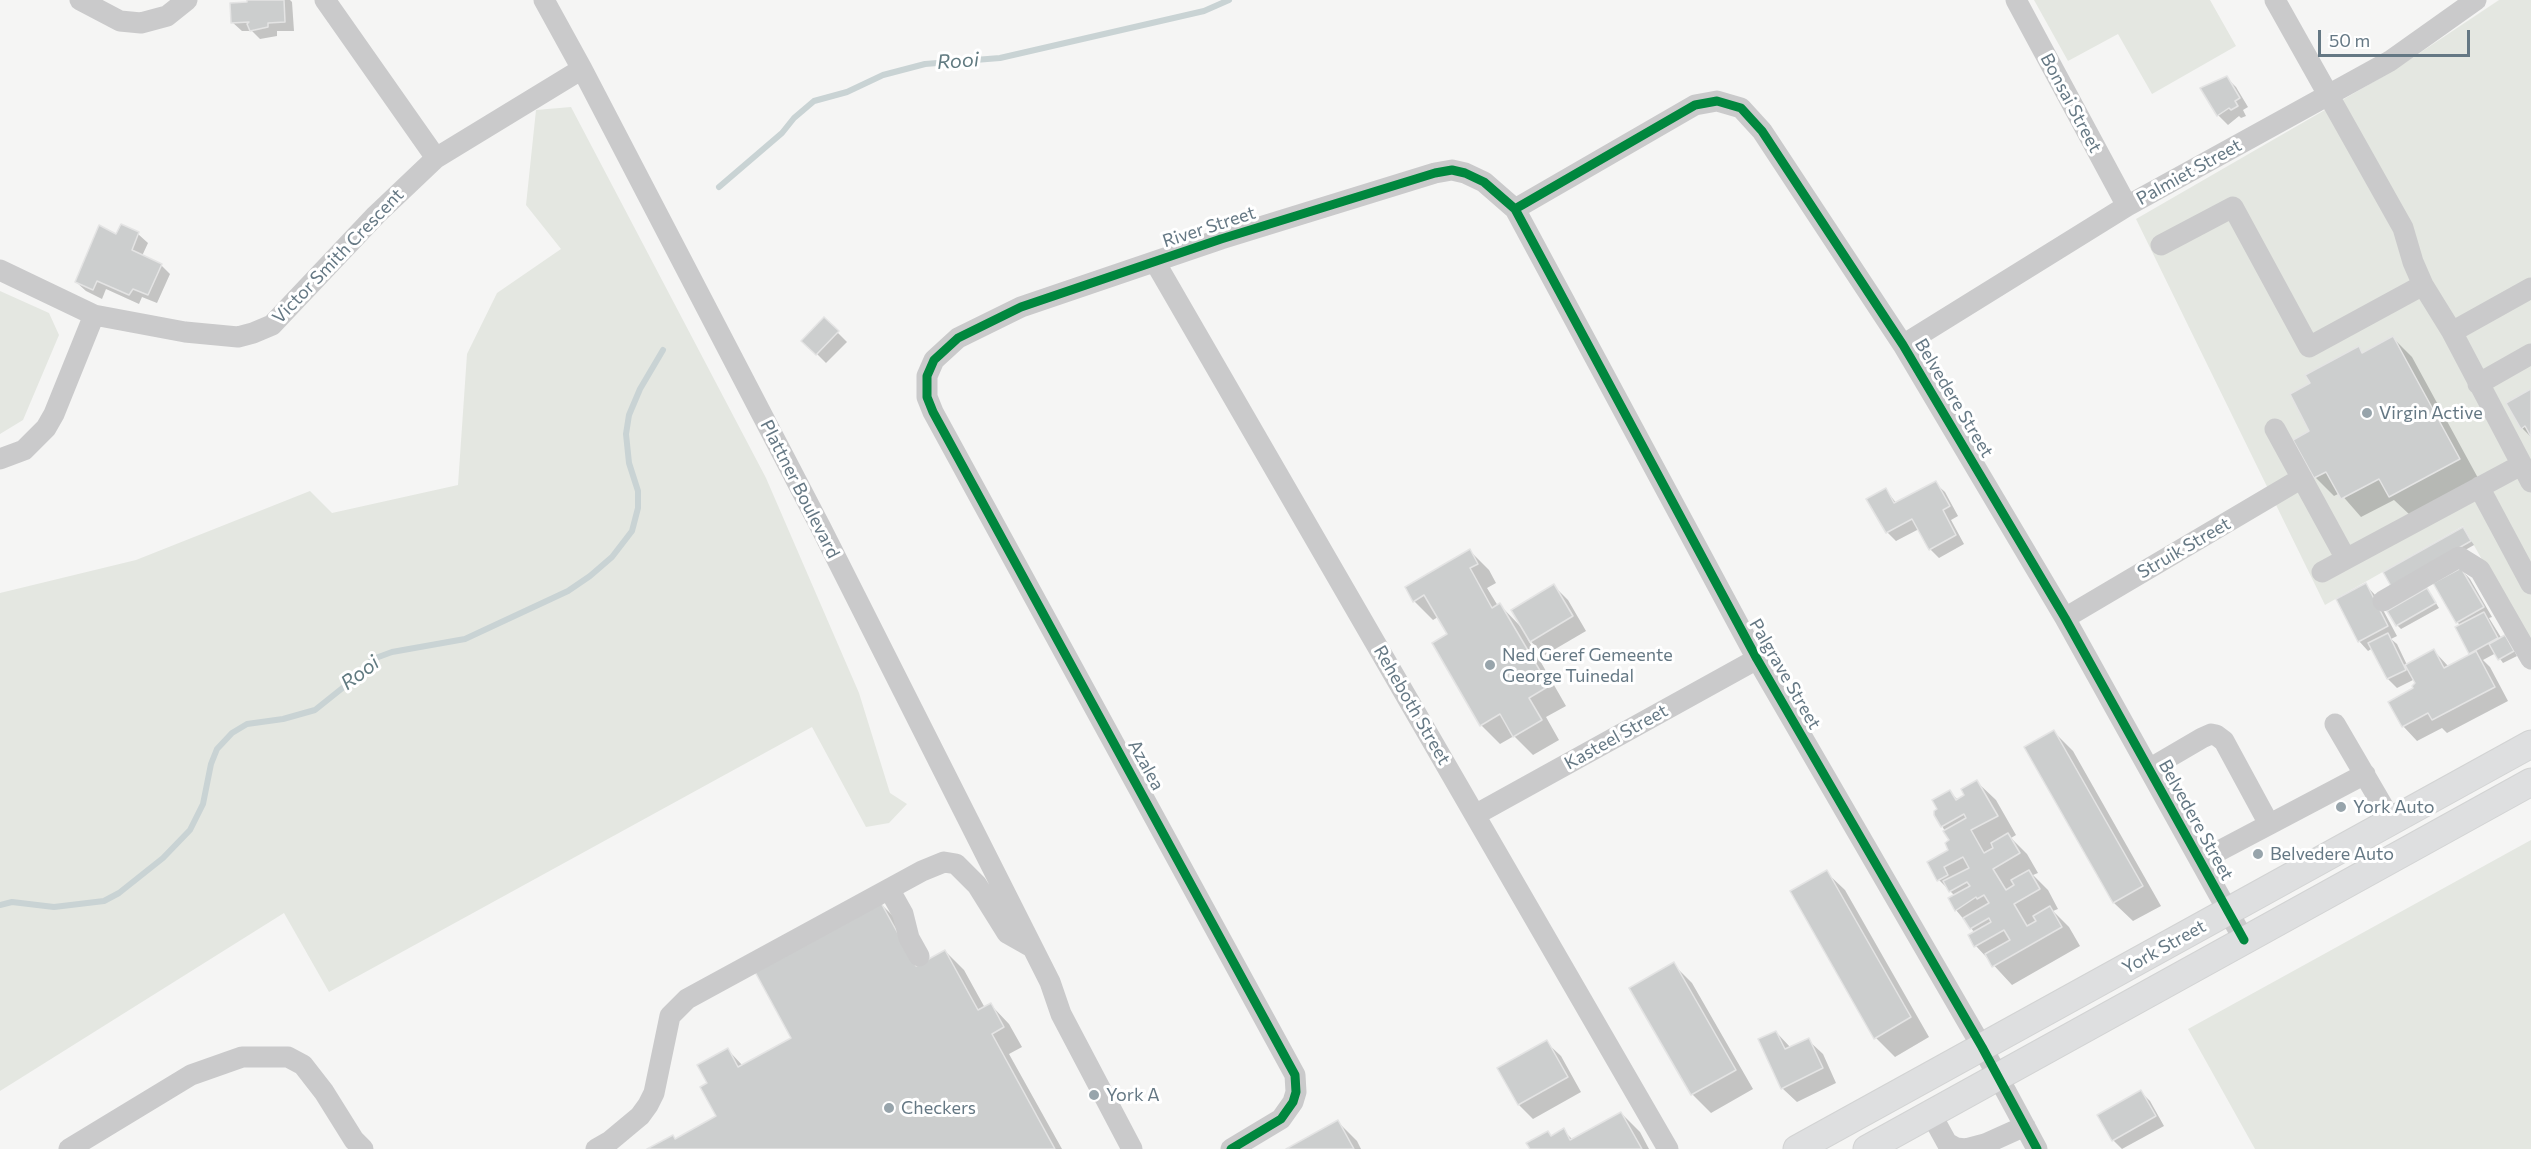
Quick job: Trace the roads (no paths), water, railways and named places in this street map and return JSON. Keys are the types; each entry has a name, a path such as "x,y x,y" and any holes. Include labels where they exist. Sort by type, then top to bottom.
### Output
{"main road":[{"name":"York Street","path":"1797,1149 2531,744"},
{"name":"York Street","path":"1867,1149 1895,1142 1931,1114 2531,782"}],"street":[{"path":"80,0 120,21 141,23 167,16 187,0"},
{"path":"325,0 436,158"},
{"name":"Plattner Boulevard","path":"544,0 815,517 1050,982 1061,1014 1131,1149"},
{"name":"Bonsai Street","path":"2016,0 2127,206"},
{"path":"2275,0 2403,228 2413,262 2423,285 2452,333 2526,473 2479,488 2322,572"},
{"name":"Palmiet Street","path":"1903,345 2127,206 2390,61 2476,0"},
{"name":"Victor Smith Crescent","path":"0,270 94,315 185,332 238,337 272,325 376,215 436,158 582,69"},
{"name":"Belvedere Street","path":"1515,209 1695,105 1718,100 1741,108 1762,131 1903,345 2065,618 2244,940"},
{"name":"River Street","path":"927,376 934,360 958,338 1021,307 1385,189 1452,170 1465,172 1484,182 1515,209"},
{"path":"2161,245 2233,207 2309,347 2423,285"},
{"name":"Palgrave Street","path":"1515,209 1757,659 1999,1076 2037,1149"},
{"name":"Reheboth Street","path":"1155,262 1668,1149"},
{"path":"2452,333 2531,288"},
{"path":"0,459 24,450 46,428 54,414 94,315"},
{"path":"2478,384 2531,354"},
{"name":"Azalea","path":"927,376 927,397 933,412 1295,1075 1296,1092 1293,1102 1281,1119 1231,1149"},
{"path":"2276,429 2346,559"},
{"name":"Struik Street","path":"2065,618 2302,478"},
{"path":"2479,488 2531,584"},
{"path":"2383,601 2459,557 2480,570 2531,659"},
{"name":"Kasteel Street","path":"1475,815 1757,659"},
{"path":"2335,723 2391,820"},
{"path":"2149,769 2202,738 2211,734 2216,735 2224,741 2269,824"},
{"path":"2200,861 2365,774"},
{"path":"596,1149 632,1123 648,1105 654,1093 670,1016 687,999 922,871 944,862 956,864 977,885 1007,933 1030,946"},
{"path":"889,890 903,914 909,938 919,956"},
{"name":"Plattner Boulevard","path":"1050,982 1060,993 1145,1149"},
{"path":"69,1149 191,1075 242,1057 288,1057 303,1065 324,1092 354,1140 363,1149"},
{"path":"1931,1114 1947,1143 1956,1148 1966,1149 1985,1144 2025,1126"}],"waterway":[{"name":"Rooi","path":"719,187 782,133 794,118 814,101 847,92 883,75 925,64 1000,58 1204,11 1229,0"},
{"name":"Rooi","path":"0,905 12,902 54,907 104,901 119,893 163,858 190,830 203,804 211,764 217,749 232,733 247,724 283,719 315,710 360,674 373,659 392,652 465,639 568,591 590,576 612,557 632,531 638,508 638,491 629,463 626,434 629,415 640,389 663,350"}],"place":[{"name":"Virgin Active","path":"2367,413"},
{"name":"Ned Geref Gemeente George Tuinedal","path":"1490,665"},
{"name":"York Auto","path":"2341,807"},
{"name":"Belvedere Auto","path":"2258,854"},
{"name":"York A","path":"1094,1095"},
{"name":"Checkers","path":"889,1108"}]}
